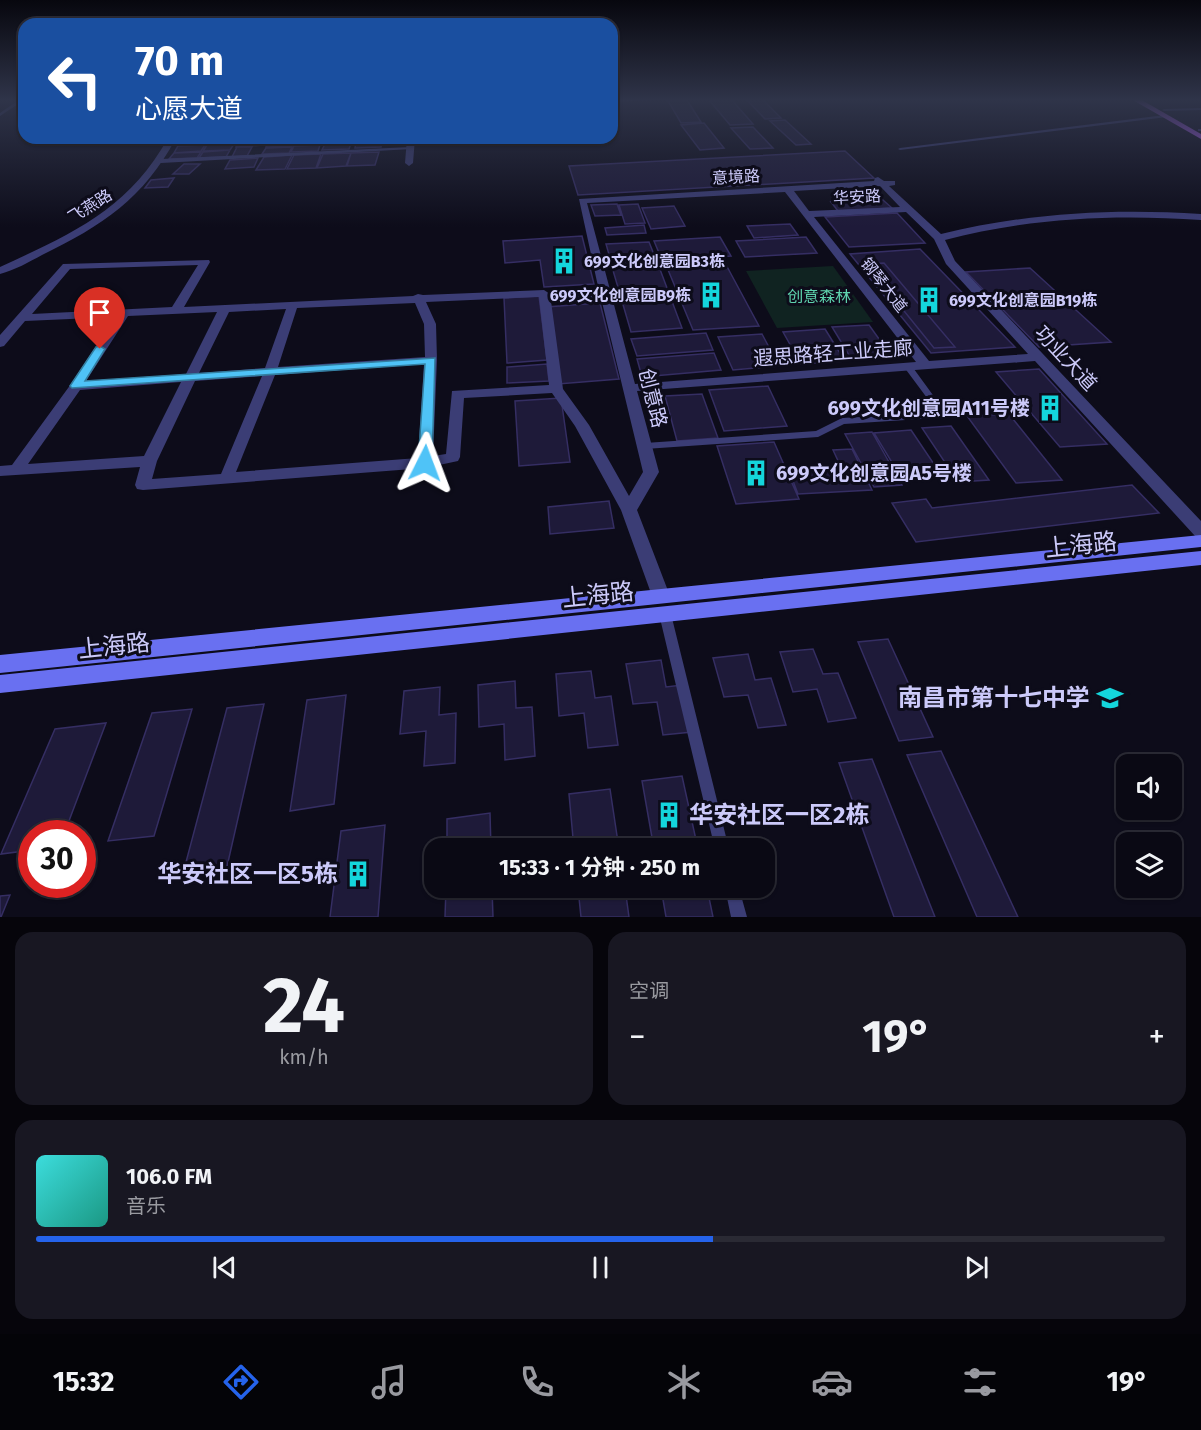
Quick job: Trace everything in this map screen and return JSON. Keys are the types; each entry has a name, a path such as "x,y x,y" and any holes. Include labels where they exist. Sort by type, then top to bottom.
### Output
{"main road":[{"name":"上海路","path":"0,684 1201,541"},
{"name":"上海路","path":"0,664 1201,558"}],"street":[{"name":"飞燕路","path":"0,271 84,230 124,204 161,161 168,144"},
{"path":"409,163 410,144"},
{"name":"功业大道","path":"874,176 939,238 950,262 1201,532"},
{"name":"意境路","path":"582,201 892,183"},
{"name":"钢琴大道","path":"787,189 925,366"},
{"name":"创意路","path":"582,201 651,472 629,510"},
{"name":"华安路","path":"807,214 908,209"},
{"path":"939,238 969,230 1103,214 1158,213 1201,217"},
{"path":"0,343 67,266 205,262 176,310"},
{"path":"21,318 418,297 544,293 556,389 582,425 629,510 663,605"},
{"path":"544,298 606,294"},
{"path":"418,297 430,324 431,360 425,463"},
{"path":"226,479 270,372 293,304"},
{"path":"225,308 148,461 143,485 425,463 453,457 457,394 556,389"},
{"path":"16,470 76,386 124,313"},
{"name":"遐思路轻工业走廊","path":"630,388 1038,357"},
{"path":"76,386 431,360"},
{"path":"0,471 148,461"}],"lane":[{"path":"900,149 953,142"},
{"path":"161,161 410,148"},
{"path":"645,446 818,434 842,421 918,417 934,402 908,367"},
{"path":"663,605 719,838"},
{"path":"734,898 739,917"}],"green space":[{"name":"创意森林","path":"833,266 873,322 777,328 746,271"}],"building":[{"path":"694,142 719,142 724,148 700,150"},
{"path":"743,142 767,142 773,148 750,149"},
{"path":"793,142 809,142 811,144 796,145"},
{"path":"180,144 206,144 205,145 178,146"},
{"path":"234,144 230,150 203,151 207,145"},
{"path":"237,144 263,144 263,145 236,147"},
{"path":"268,144 293,144 292,146 266,147"},
{"path":"295,144 320,144 294,146"},
{"path":"325,144 351,144 349,149 322,150"},
{"path":"356,144 382,144 381,147 355,148"},
{"path":"205,145 201,151 174,153 178,146"},
{"path":"320,145 318,151 291,152 294,146"},
{"path":"237,147 252,147 247,156 232,157"},
{"path":"292,147 289,153 262,154 266,148"},
{"path":"230,150 226,157 199,158 203,152"},
{"path":"845,151 874,178 578,195 569,166"},
{"path":"201,152 197,158 169,159 174,153"},
{"path":"379,152 375,165 347,166 351,153"},
{"path":"351,153 346,166 317,168 323,154"},
{"path":"321,154 316,168 287,169 294,155"},
{"path":"292,155 285,169 256,170 264,157"},
{"path":"258,158 254,167 225,169 230,160"},
{"path":"184,164 200,164 189,174 173,174"},
{"path":"174,178 168,187 145,188 151,180"},
{"path":"883,200 892,208 838,211 831,202"},
{"path":"617,204 621,215 595,216 591,205"},
{"path":"638,204 645,223 625,224 619,205"},
{"path":"674,206 685,226 651,229 642,208"},
{"path":"897,213 925,243 849,247 825,217"},
{"path":"790,224 798,235 754,238 747,226"},
{"path":"644,225 646,233 607,235 605,228"},
{"name":"699文化创意园B3栋","path":"582,236 594,284 544,287 540,260 505,263 503,241"},
{"path":"720,237 731,256 662,260 654,241"},
{"path":"806,237 817,253 745,257 736,241"},
{"path":"649,242 657,262 612,265 606,244"},
{"name":"699文化创意园B19栋","path":"920,249 1015,347 931,353 850,254"},
{"name":"699文化创意园B9栋","path":"724,261 759,326 693,330 666,265"},
{"path":"884,263 955,347 934,348 866,264"},
{"path":"658,264 682,328 631,332 612,267"},
{"path":"1030,268 1111,342 1039,347 966,272"},
{"path":"539,296 547,360 507,363 504,298"},
{"path":"600,303 619,379 558,384 546,307"},
{"path":"869,325 892,357 852,360 832,327"},
{"path":"825,329 845,361 801,364 783,332"},
{"path":"706,333 713,350 637,356 631,339"},
{"path":"762,334 779,366 733,370 718,337"},
{"path":"714,353 721,370 642,377 637,359"},
{"path":"547,364 549,381 507,383 507,367"},
{"name":"699文化创意园A11号楼","path":"1039,369 1107,444 1060,447 996,372"},
{"path":"768,386 787,426 724,431 709,390"},
{"path":"702,394 718,438 677,441 665,396"},
{"path":"561,398 570,462 519,466 515,401"},
{"path":"1009,414 1062,480 1016,483 967,416"},
{"path":"951,426 989,480 958,482 922,428"},
{"path":"911,430 942,476 902,479 874,433"},
{"path":"872,432 902,485 874,487 845,434"},
{"name":"699文化创意园A5号楼","path":"774,442 799,499 736,504 717,446"},
{"path":"852,449 872,490 798,494 788,468 840,465 833,450"},
{"path":"1132,485 1159,513 916,542 892,503 926,499 932,508"},
{"path":"609,501 614,528 550,534 548,507"},
{"path":"888,639 933,737 899,741 858,642"},
{"path":"813,649 823,674 838,673 856,718 828,722 817,689 793,692 780,652"},
{"path":"748,654 755,680 771,678 786,725 758,728 748,695 724,697 713,658"},
{"path":"661,660 666,687 682,685 692,732 663,735 657,702 633,704 626,664"},
{"path":"591,671 595,698 611,696 618,745 588,748 584,713 559,716 556,674"},
{"path":"515,681 516,708 532,707 535,756 505,760 504,724 479,727 478,685"},
{"path":"440,687 439,715 456,713 455,763 424,766 426,731 400,734 404,691"},
{"path":"346,695 334,804 290,811 307,700"},
{"path":"264,704 226,871 182,877 227,708"},
{"path":"192,709 154,836 108,841 152,713"},
{"path":"106,723 69,820 18,820 18,852 1,854 55,729"},
{"path":"941,751 1018,917 977,917 907,755"},
{"path":"872,759 935,917 894,917 839,763"},
{"name":"华安社区一区2栋","path":"682,776 696,838 652,838 642,781"},
{"path":"610,789 617,838 573,838 569,794"},
{"path":"490,813 491,838 447,838 447,819"},
{"name":"华安社区一区5栋","path":"385,825 378,917 330,917 341,831"},
{"path":"10,895 1,917 0,917 0,896"},
{"path":"446,898 492,898 493,917 445,917"},
{"path":"579,898 626,898 629,917 581,917"},
{"path":"663,898 709,898 713,917 666,917"}],"place":[{"name":"699文化创意园B3栋","path":"564,261"},
{"name":"699文化创意园B9栋","path":"711,295"},
{"name":"699文化创意园B19栋","path":"929,300"},
{"name":"699文化创意园A11号楼","path":"1050,408"},
{"name":"699文化创意园A5号楼","path":"756,473"},
{"name":"南昌市第十七中学","path":"1110,698"},
{"name":"华安社区一区2栋","path":"669,815"},
{"name":"华安社区一区5栋","path":"358,874"}],"route":[{"path":"100,349 76,386 431,360 425,463"}]}
